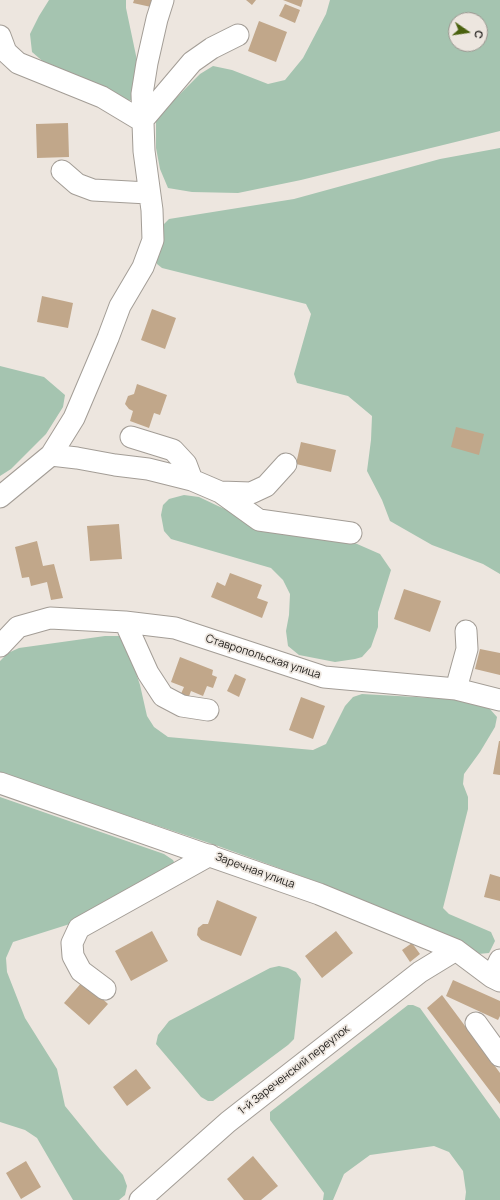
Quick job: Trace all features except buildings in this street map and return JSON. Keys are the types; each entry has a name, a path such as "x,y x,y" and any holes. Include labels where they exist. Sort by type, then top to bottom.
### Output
{"street":[{"path":"0,498 51,455 74,418 120,306 143,267 153,240 152,210 148,193 144,151 142,94 157,19 163,0"},
{"path":"142,121 192,62 212,48 238,35"},
{"path":"0,36 6,52 18,63 102,97 142,121"},
{"path":"62,171 77,184 93,190 148,193"},
{"path":"130,437 173,450 186,464 192,480"},
{"path":"51,455 148,469 192,480 220,492 259,520 351,533"},
{"path":"220,492 250,493 266,486 286,464"},
{"name":"Ставропольская улица","path":"0,646 18,627 50,618 125,622 175,628 324,677 456,689 500,700"},
{"path":"125,622 148,673 163,696 182,706 208,710"},
{"path":"456,689 467,649 466,631"},
{"name":"Заречная улица","path":"0,783 320,894 456,950 497,973"},
{"path":"105,989 81,971 72,956 72,943 79,928 210,855"},
{"name":"1-й Зареченский переулок","path":"140,1200 228,1122 420,972 456,950"},
{"path":"476,1023 500,1056"}],"green space":[{"path":"49,0 126,0 126,8 138,65 131,100 123,102 46,64 32,52 30,34"},
{"path":"330,0 500,0 500,131 301,180 238,193 192,192 168,188 160,169 156,148 156,121 174,100 200,74 213,66 232,70 268,84 285,80 303,58 326,14"},
{"path":"500,148 500,574 483,564 432,545 390,521 382,500 367,471 372,416 348,396 297,383 294,374 311,314 306,304 162,268 157,264 155,256 163,225 169,219 294,199 440,159"},
{"path":"0,366 44,377 65,395 63,407 46,434 11,469 0,476"},
{"path":"184,495 199,497 281,533 348,540 380,554 391,570 378,612 378,627 371,647 362,657 335,662 299,655 288,646 286,631 289,615 290,594 283,580 271,568 171,539 164,531 161,515 163,505 169,499"},
{"path":"105,636 119,636 126,643 140,685 147,716 154,727 168,737 313,750 326,744 345,706 353,697 362,694 451,699 489,708 497,717 495,727 480,752 464,774 463,784 468,797 468,809 443,908 449,914 491,932 495,941 489,953 478,954 323,884 218,846 0,773 0,661 8,653 19,648"},
{"path":"0,797 164,854 173,860 177,868 95,916 13,942 6,958 7,972 25,1018 57,1069 65,1106 123,1175 127,1186 125,1195 119,1200 73,1200 37,1138 25,1130 0,1122"},
{"path":"279,966 296,972 301,979 294,1039 213,1101 208,1101 201,1097 156,1044 158,1035 169,1021 270,968"},
{"path":"408,1005 413,1005 420,1008 500,1119 500,1200 465,1200 466,1192 463,1171 449,1152 434,1146 370,1155 344,1174 333,1200 323,1200 324,1193 270,1120 270,1112"}]}
